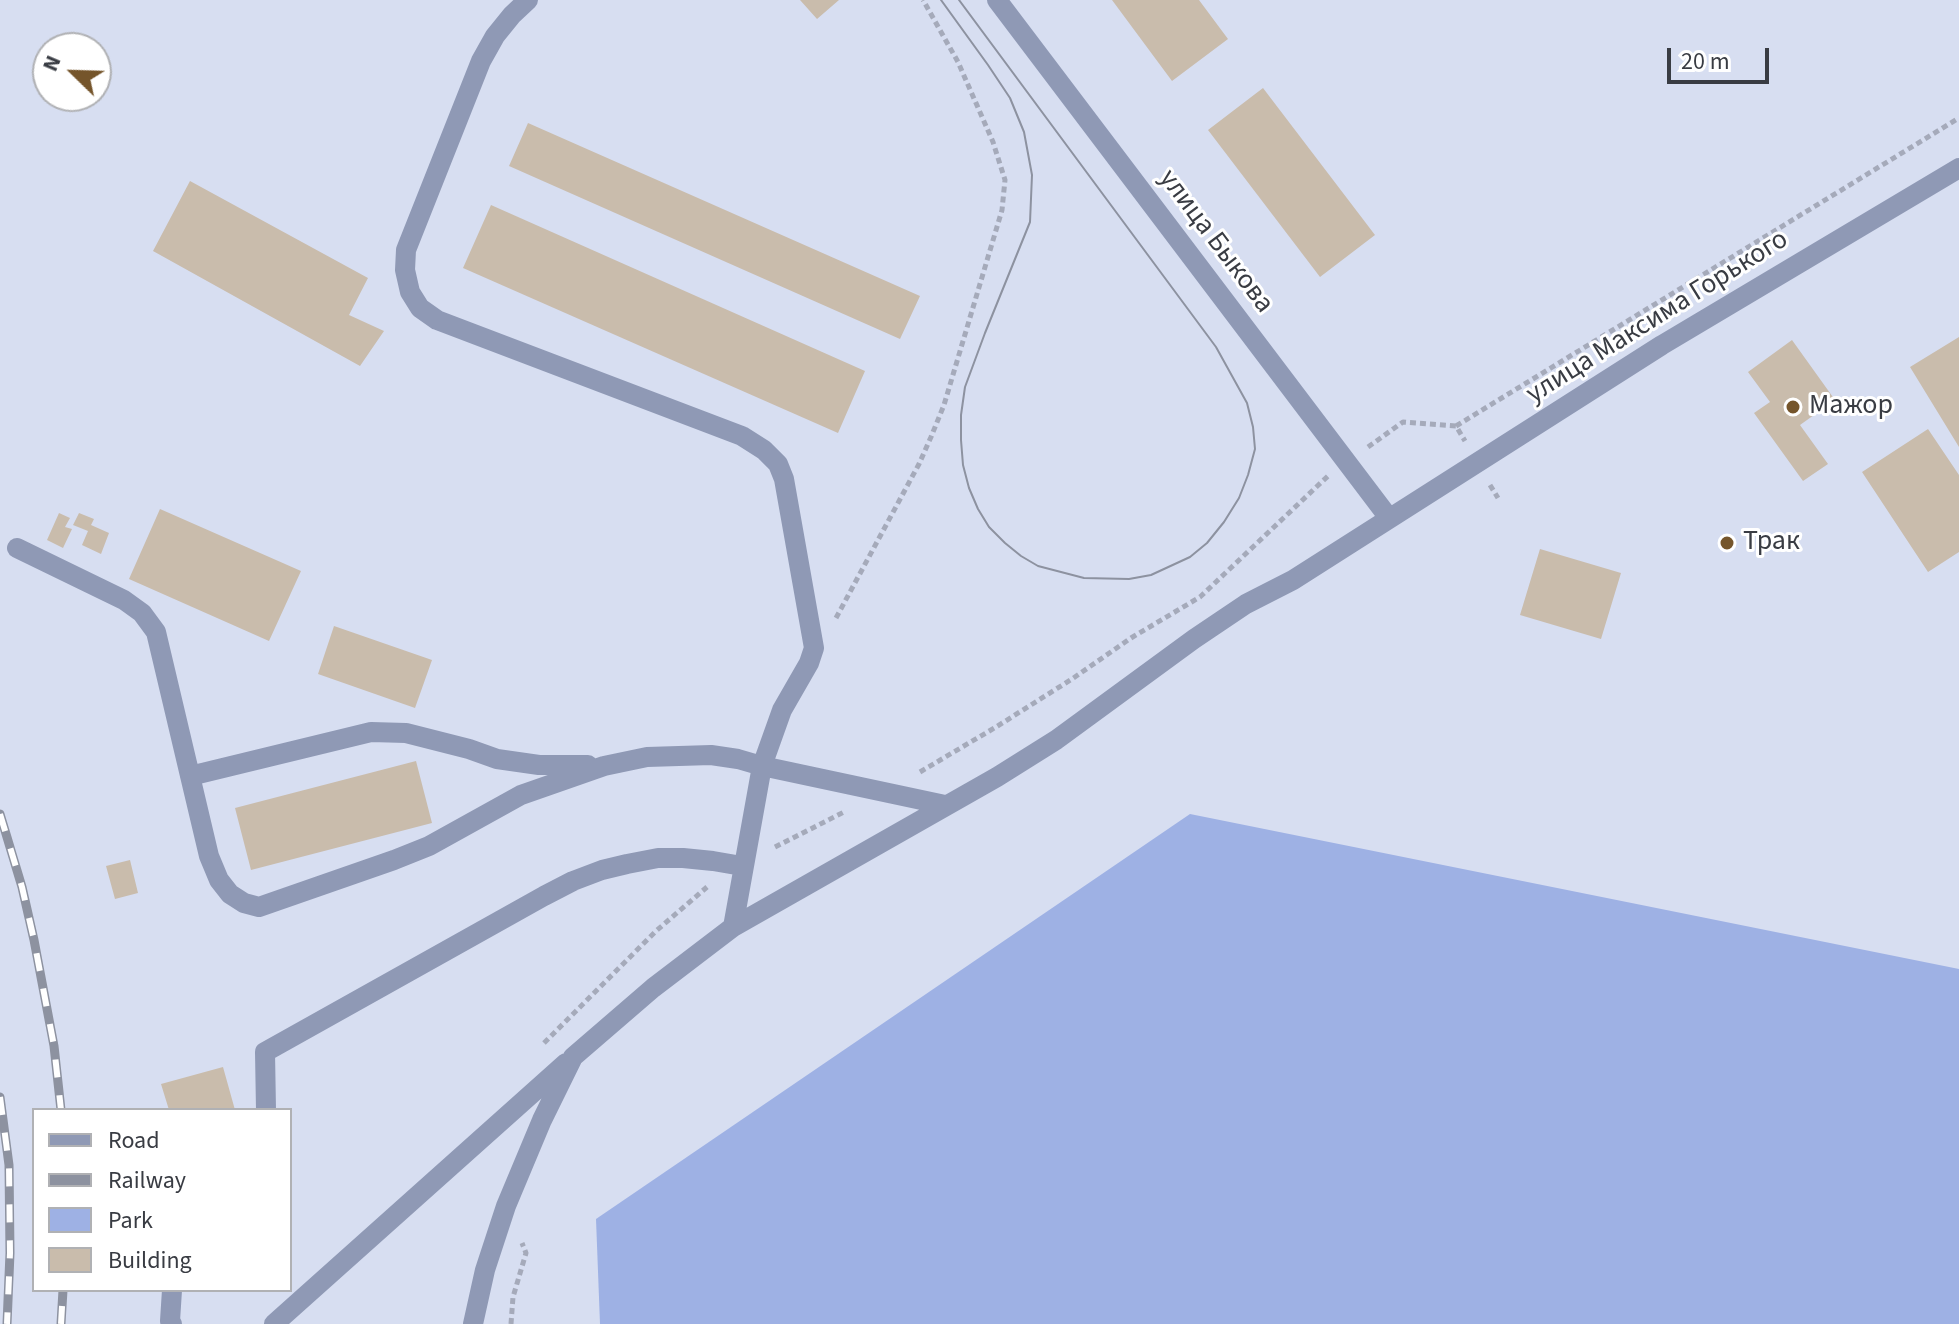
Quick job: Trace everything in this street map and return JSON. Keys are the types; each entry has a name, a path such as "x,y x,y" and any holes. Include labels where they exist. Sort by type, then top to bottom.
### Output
{"street":[{"path":"528,0 495,36 481,61 406,250 405,270 410,292 420,308 437,320 742,436 764,450 778,464 784,479 814,648 809,663 782,710 762,766 733,927"},
{"name":"улица Быкова","path":"997,0 1389,518"},
{"name":"улица Максима Горького","path":"274,1324 573,1057 653,988 733,927 997,777 1056,740 1246,604 1293,580 1662,345 1959,168"},
{"path":"17,548 124,600 142,613 156,632 209,856 219,880 230,894 244,903 259,907 429,846 521,795 604,766 647,757 711,755 738,759 945,805"},
{"path":"190,776 371,732 406,733 497,759 539,765 604,766"},
{"path":"266,1108 265,1052 573,881 602,870 658,858 742,866"},
{"path":"473,1324 485,1270 506,1206 542,1120 573,1057"},
{"path":"172,1292 172,1324"}],"path":[{"path":"814,648 862,572 931,437 944,405 1002,210 1005,180 993,142 958,62 923,0"},
{"path":"1131,638 1200,597 1322,481 1403,422 1456,426 1959,118"},
{"path":"1456,426 1498,498"}],"green space":[{"path":"1190,814 1959,969 1959,1324 600,1324 596,1219"}],"building":[{"path":"800,0 839,0 817,19"},
{"path":"1112,0 1199,0 1228,39 1172,81"},
{"path":"1263,88 1375,235 1320,277 1208,130"},
{"path":"528,123 920,296 900,339 509,166"},
{"path":"190,181 368,278 349,315 384,331 360,366 153,251"},
{"path":"491,205 865,371 838,433 463,268"},
{"path":"1959,337 1959,447 1910,367"},
{"name":"Мажор","path":"1792,340 1835,400 1800,425 1828,464 1803,481 1754,413 1770,402 1748,372"},
{"path":"1928,429 1959,475 1959,552 1928,572 1862,472"},
{"path":"160,509 301,571 269,641 129,579"},
{"path":"59,513 70,518 65,527 72,529 63,548 47,540"},
{"path":"79,513 94,519 91,525 109,533 101,554 82,545 88,531 73,525"},
{"path":"1540,549 1621,573 1601,639 1520,615"},
{"path":"334,626 432,660 415,708 318,674"},
{"path":"416,761 432,823 251,870 235,808"},
{"path":"130,860 138,893 115,899 106,866"},
{"path":"223,1067 234,1108 168,1108 161,1084"}],"tram line":[{"path":"941,0 1010,98 1024,132 1032,175 1030,222 965,387 961,440 969,488 989,527 1021,556 1038,566 1084,578 1129,579 1151,575 1190,557 1207,543 1239,498 1255,449 1247,403 1216,347 959,0"}],"railway":[{"path":"0,814 34,940 54,1046 61,1108"},
{"path":"0,1097 9,1165 7,1324"},
{"path":"61,1324 63,1292"}],"place":[{"name":"Мажор","path":"1793,407"},
{"name":"Трак","path":"1727,543"}]}
